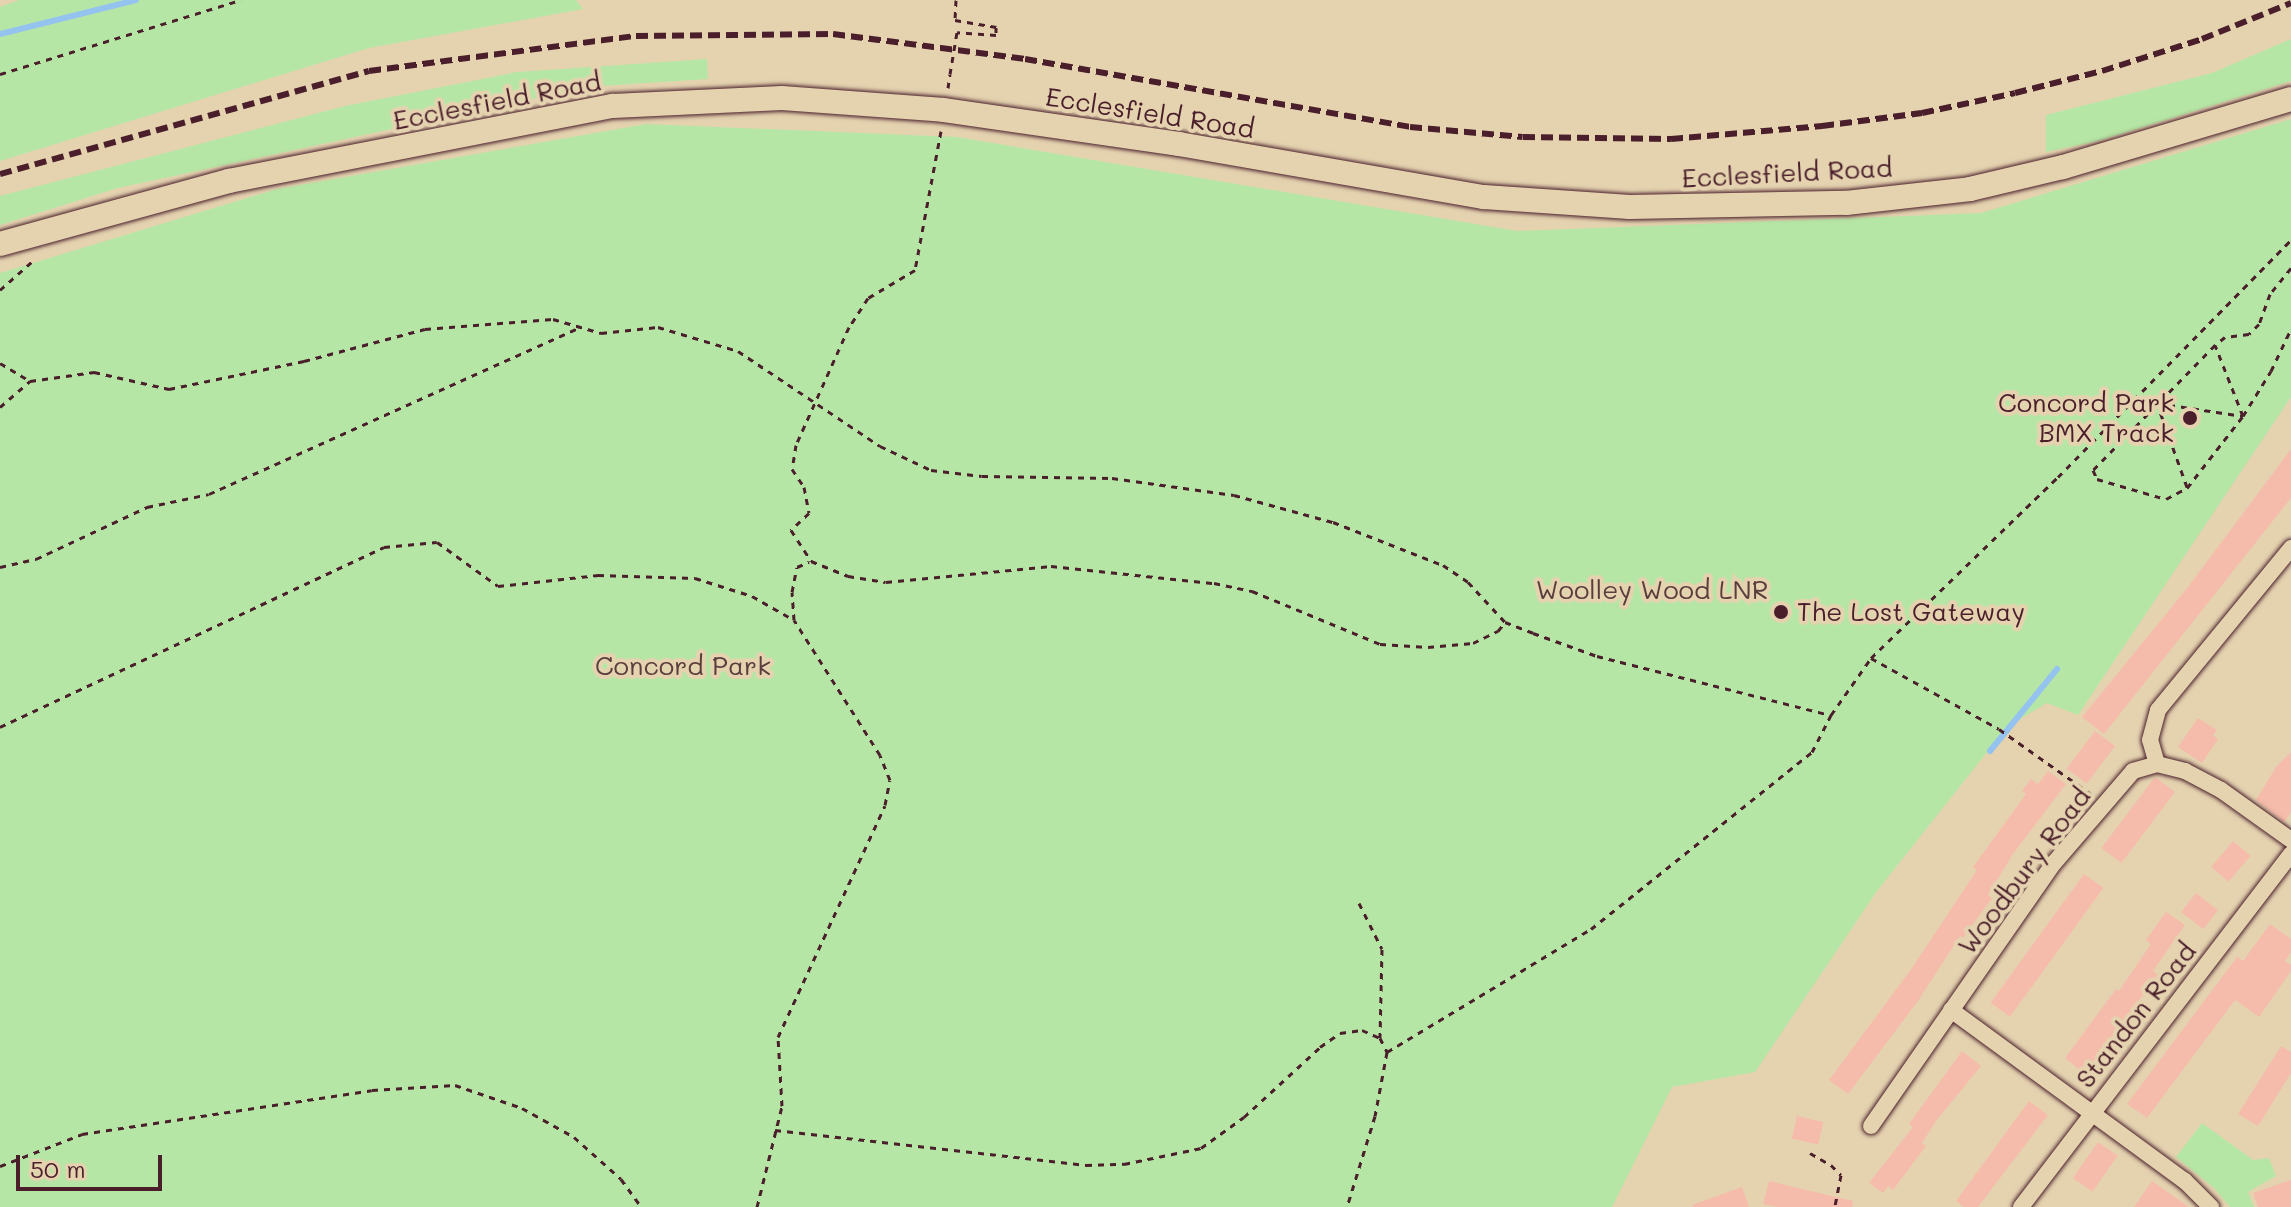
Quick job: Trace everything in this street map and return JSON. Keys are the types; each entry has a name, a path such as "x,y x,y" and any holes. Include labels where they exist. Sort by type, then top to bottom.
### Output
{"main road":[{"name":"Ecclesfield Road","path":"0,244 229,181 613,106 782,98 944,110 1179,144 1484,197 1630,207 1846,203 1970,189 2063,167 2291,99"}],"street":[{"path":"2291,548 2158,710 2150,740 2157,764 2185,771 2221,790 2291,840"},
{"name":"Woodbury Road","path":"1871,1126 2054,863 2133,771 2145,764 2157,764"},
{"name":"Standon Road","path":"2021,1207 2291,854"},
{"path":"1951,1010 2173,1172 2211,1207"}],"path":[{"path":"0,74 241,0"},
{"path":"950,74 957,32 996,35 996,27 955,20 956,0"},
{"path":"944,110 915,270 868,298 849,327 796,445 792,469 804,487 809,513 791,530 811,561 848,576 886,582 1051,566 1214,583 1252,591 1380,644 1428,647 1473,643 1498,631 1505,622"},
{"path":"0,290 34,263 44,231"},
{"path":"1387,1052 1591,929 1812,752 1831,715 1871,658 2058,477 2291,240"},
{"path":"2291,268 2270,294 2259,324 2249,334 2225,337 2215,345 2093,470 2097,479 2166,499 2187,488 2243,416 2271,371 2291,329"},
{"path":"0,407 30,381 94,372 169,389 304,361 425,329 553,319 601,333 658,327 738,351 880,446 931,470 982,476 1112,478 1234,495 1333,522 1443,565 1468,582 1505,622 1597,656 1831,715"},
{"path":"0,567 36,559 147,507 209,494 580,327"},
{"path":"2215,345 2243,416"},
{"path":"0,363 30,381"},
{"path":"2157,403 2243,416"},
{"path":"2157,403 2187,488"},
{"path":"0,727 384,547 437,542 498,586 598,575 695,578 752,596 794,620 880,755 890,780 885,805 778,1037 782,1106 757,1207"},
{"path":"794,620 792,592 797,567 811,561"},
{"path":"1871,658 1999,729 2104,804"},
{"path":"1347,1207 1375,1116 1387,1052 1380,1038 1382,949 1359,903"},
{"path":"775,1130 1086,1165 1124,1164 1201,1148 1244,1117 1340,1033 1362,1030 1380,1038"},
{"path":"0,1166 82,1134 372,1090 455,1085 522,1108 574,1137 621,1179 641,1207"},
{"path":"1810,1153 1841,1175 1835,1207"}],"green space":[{"path":"19,0 576,0 583,9 369,48 0,161 0,7"},
{"path":"2291,39 2291,81 2098,141 2046,152 2046,115 2212,73"},
{"path":"707,59 708,79 587,87 118,188 0,225 0,196 345,106 517,72"},
{"name":"Concord Park","path":"2291,119 2291,397 2078,715 2047,703 2007,727 1877,891 1755,1072 1672,1087 1612,1207 0,1207 0,273 277,189 646,124 957,137 1517,231 1981,213"},
{"path":"2202,1123 2253,1160 2269,1158 2276,1176 2248,1192 2254,1207 2230,1207 2213,1187 2176,1157"}],"building":[{"path":"2291,449 2291,498 2104,734 2082,717 2188,587"},
{"path":"2198,718 2217,730 2213,735 2218,739 2202,763 2178,747"},
{"path":"2095,731 2115,746 2087,784 2067,769"},
{"path":"2291,752 2291,812 2284,822 2256,800 2276,767"},
{"path":"2048,771 2066,784 2013,854 1988,895 1992,898 1963,938 1960,936 1918,1001 1848,1094 1829,1080 1912,968 1977,870 1973,867 2026,794 2022,791 2031,779 2038,784"},
{"path":"2155,777 2175,792 2121,863 2101,848"},
{"path":"2233,841 2251,856 2229,882 2211,867"},
{"path":"2084,874 2103,888 2010,1017 1991,1003"},
{"path":"2196,893 2218,910 2203,929 2181,912"},
{"path":"2166,912 2185,925 2153,971 2158,975 2085,1074 2065,1058 2116,989 2119,991 2151,944 2146,940"},
{"path":"2270,924 2291,939 2291,952 2285,961 2291,965 2291,971 2259,1017 2235,1000 2147,1118 2127,1104 2237,957 2243,961"},
{"path":"2281,1046 2291,1052 2291,1073 2258,1126 2238,1114"},
{"path":"1962,1051 1981,1066 1936,1121 1922,1143 1926,1146 1893,1190 1888,1186 1883,1193 1869,1183 1913,1127 1909,1124"},
{"path":"2029,1101 2048,1115 1978,1207 1964,1207 1956,1201"},
{"path":"1797,1116 1823,1122 1818,1144 1792,1138"},
{"path":"2098,1142 2118,1156 2092,1192 2073,1178"},
{"path":"2291,1180 2291,1207 2258,1207 2253,1193"},
{"path":"1769,1181 1853,1201 1852,1207 1777,1207 1763,1204"},
{"path":"2152,1181 2189,1207 2134,1207"},
{"path":"1742,1187 1749,1207 1692,1205"}],"waterway":[{"path":"0,34 136,0"},
{"path":"1990,751 2057,669"}],"railway":[{"path":"0,174 369,71 636,36 833,34 1025,59 1410,127 1523,137 1671,139 1822,126 1922,113 2015,93 2102,71 2202,39 2291,3"}],"place":[{"name":"Concord Park BMX Track","path":"2190,418"},
{"name":"The Lost Gateway","path":"1781,612"}],"park label":[{"name":"Woolley Wood LNR","path":"1652,590"}]}
